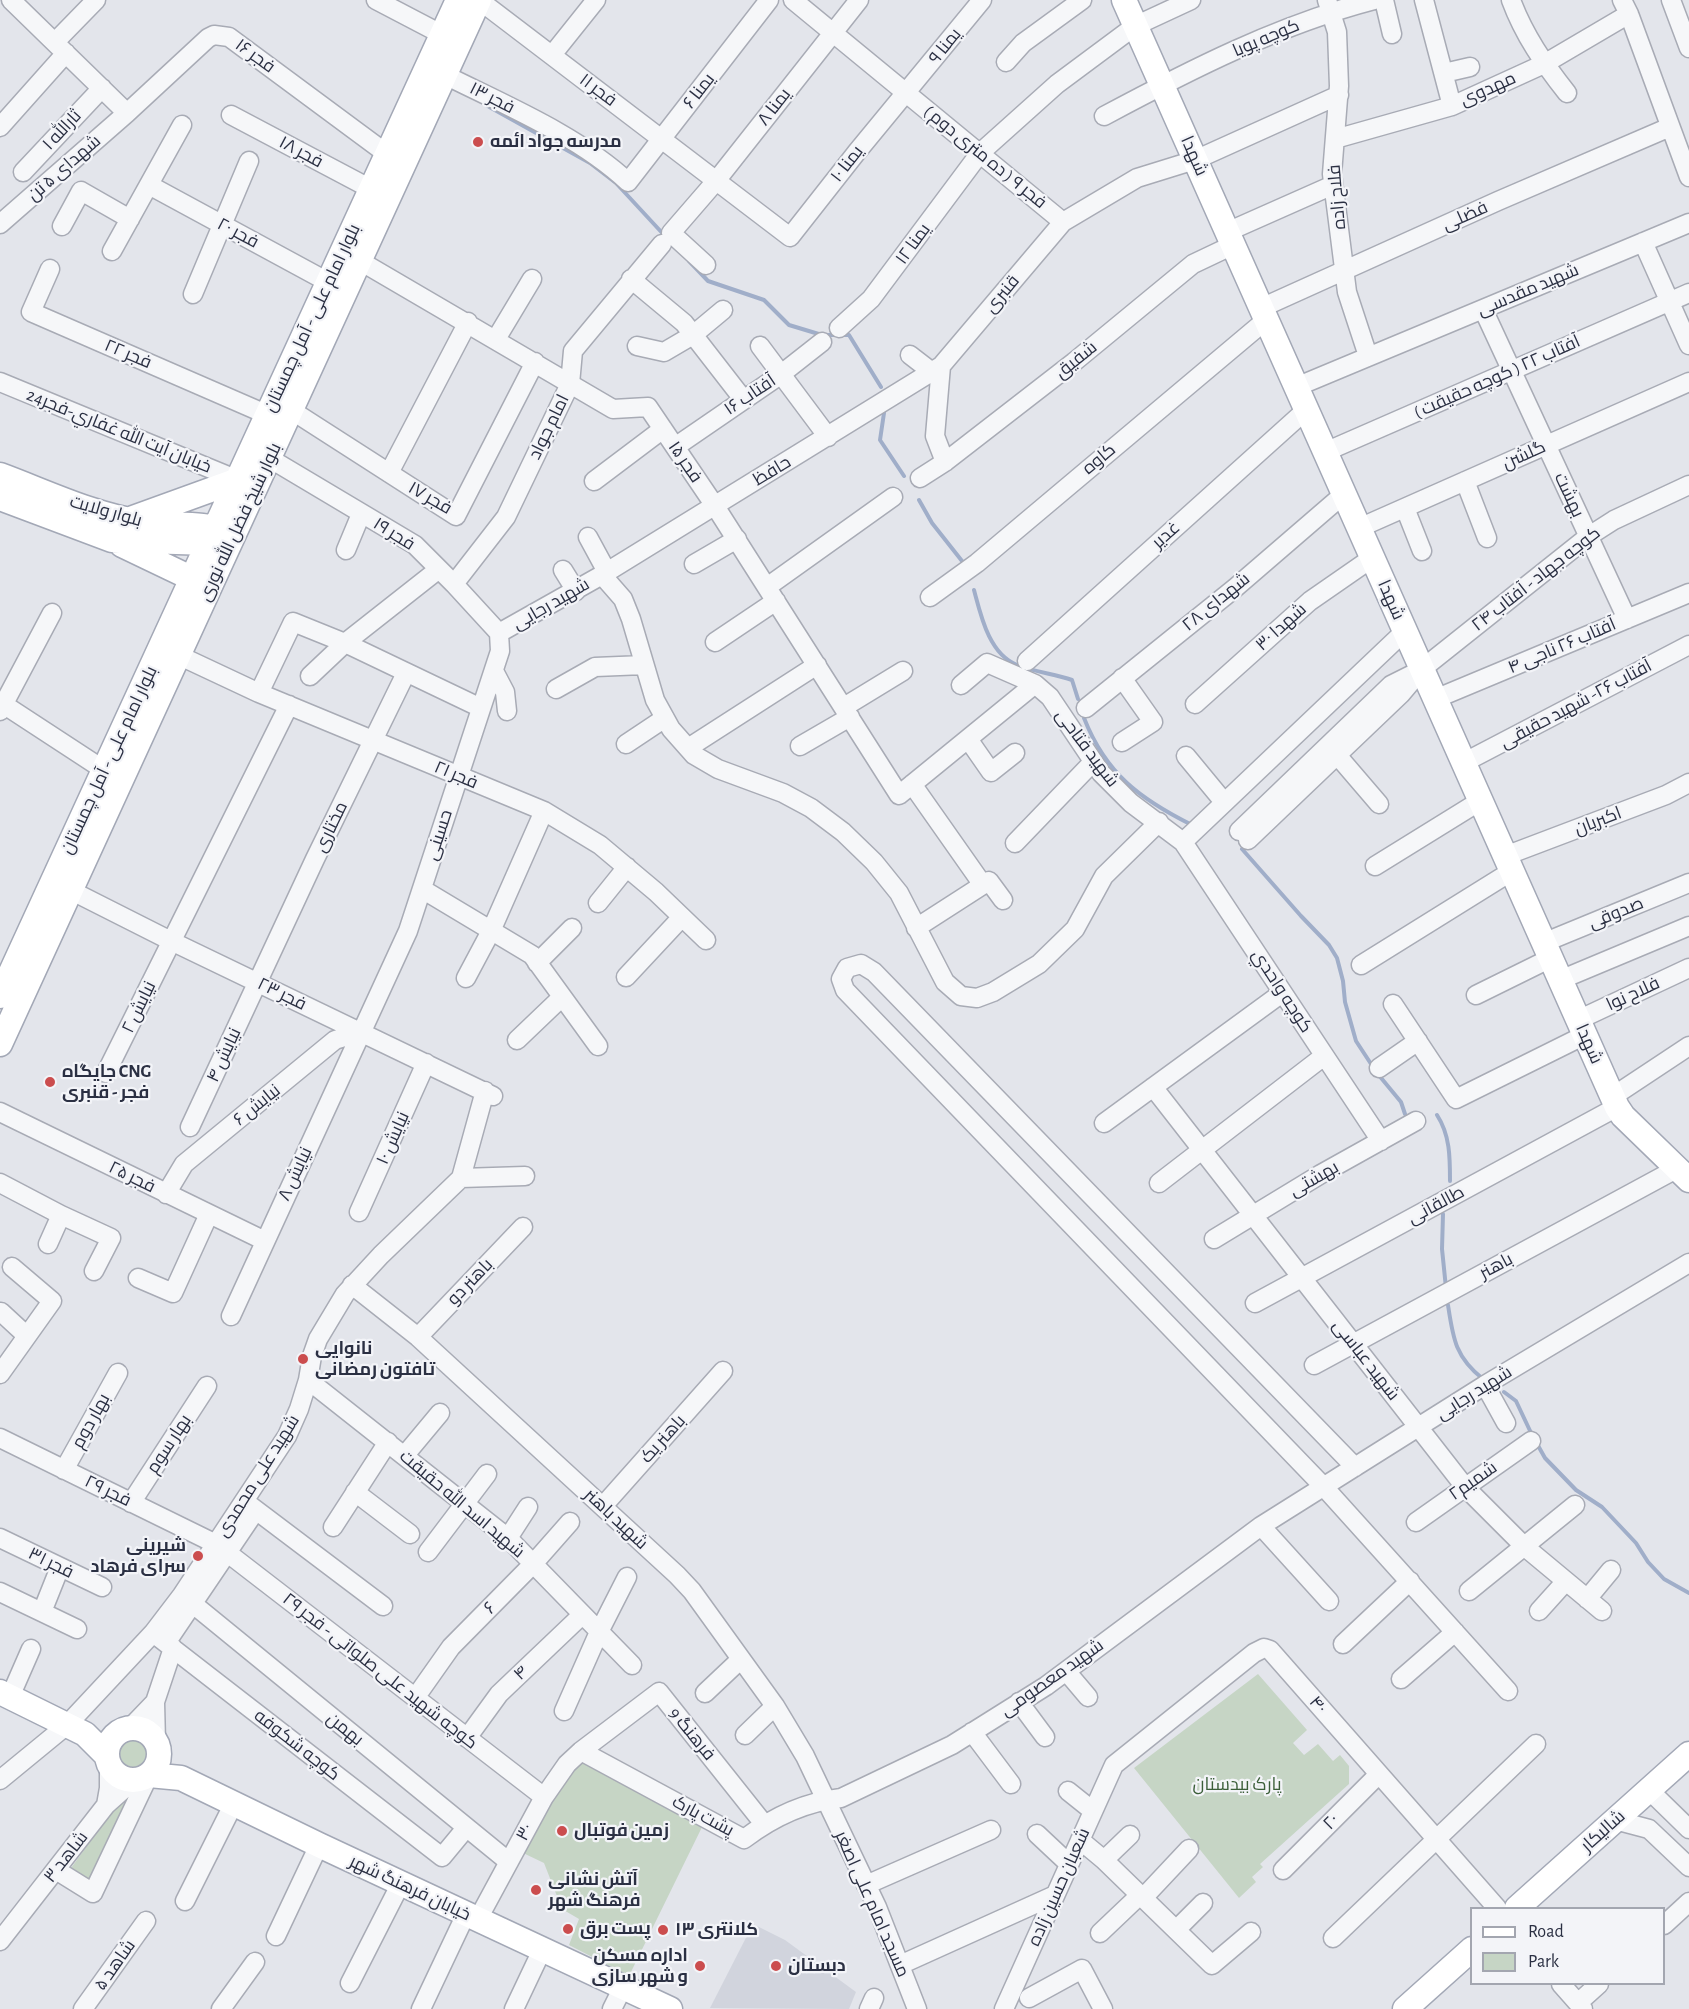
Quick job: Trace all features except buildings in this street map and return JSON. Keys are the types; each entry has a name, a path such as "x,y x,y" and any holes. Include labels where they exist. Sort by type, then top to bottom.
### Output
{"main road":[{"name":"بلوار امام علی - آمل چمستان","path":"0,996 104,770 131,734 149,695 193,579 222,539 238,480 458,0"},
{"name":"بلوار شیخ فضل الله نوری","path":"149,695 178,655 222,539 269,458 479,0"},
{"name":"شهدا","path":"1124,0 1614,1102 1623,1116 1683,1174"},
{"name":"بلوار ولایت","path":"0,475 109,515 136,528 222,539"},
{"path":"136,528 238,480"},
{"name":"بلوار ولایت","path":"0,498 112,540 136,528"},
{"path":"112,540 193,579"},
{"path":"0,1044 70,890 131,734"},
{"path":"5,1695 76,1730 116,1746 146,1731 150,1763 125,1779 117,1775 116,1746"},
{"name":"شالیکار","path":"1518,1907 1689,1754"},
{"name":"خیابان فرهنگ شهر","path":"150,1763 542,1950 618,1998 670,2009"},
{"path":"1405,2009 1470,1951"}],"street":[{"path":"0,5 4,0"},
{"path":"11,0 127,113"},
{"path":"0,127 96,0"},
{"path":"376,0 442,35"},
{"name":"فجر ۱۱","path":"479,0 790,237"},
{"path":"552,56 596,0"},
{"name":"یمنا ۶","path":"628,182 769,0"},
{"name":"فجر ۹ ( ده متری دوم )","path":"793,0 1064,222 1137,178 1195,160 1339,95"},
{"name":"یمنا ۸","path":"716,181 860,0"},
{"name":"یمنا ۹","path":"907,93 982,0"},
{"path":"1006,62 1023,43 1082,0"},
{"name":"یمنا ۱۲","path":"839,328 872,299 980,153 1057,84 1136,26 1191,0"},
{"name":"کوچه پویا","path":"1104,116 1162,85 1329,6 1374,0"},
{"path":"1384,0 1392,34"},
{"path":"1424,0 1452,106"},
{"path":"1671,0 1689,48"},
{"path":"1518,3 1518,20 1544,64 1567,93"},
{"name":"فلاح زاده","path":"1329,6 1337,32 1339,95 1333,185 1347,292 1368,356"},
{"path":"1626,7 1689,177"},
{"name":"مهدوی","path":"1335,138 1452,106 1544,64 1626,7"},
{"name":"فجر ۱۶","path":"127,113 208,38 213,35 229,37 387,154"},
{"path":"1444,73 1470,67"},
{"name":"فجر ۱۳","path":"445,75 542,123 608,163 628,182"},
{"name":"ثارالله ۱","path":"22,172 102,88"},
{"name":"یمنا ۱۰","path":"790,237 855,154 907,93"},
{"name":"شهدای ۵ تن","path":"0,224 127,113"},
{"name":"فجر ۱۸","path":"231,115 371,189"},
{"path":"112,251 182,125"},
{"name":"فضلی","path":"1264,314 1344,269 1670,127"},
{"path":"193,294 249,160"},
{"name":"امام جواد","path":"454,584 506,517 570,384 573,351 631,279 716,181"},
{"name":"فجر ۲۰","path":"149,185 328,282"},
{"name":"شفیق","path":"920,478 945,462 1074,362 1193,264 1230,239 1333,185"},
{"path":"62,226 81,191 130,219"},
{"name":"قنبری","path":"937,369 1064,222"},
{"name":"شهید مقدسی","path":"1296,387 1689,224"},
{"path":"666,238 706,265"},
{"path":"1642,242 1689,345"},
{"name":"فجر ۱۵","path":"360,261 468,322 613,410 648,407 737,539 847,712 905,789 983,885 989,881 1003,900"},
{"name":"فجر ۲۲","path":"50,269 31,312 268,415"},
{"path":"496,339 532,279"},
{"path":"631,279 684,323 742,399"},
{"name":"آفتاب ۲۲ ( کوچه حقیقت )","path":"1325,452 1689,293"},
{"name":"بهشت","path":"1483,309 1627,619"},
{"path":"637,346 664,352 693,335 723,310"},
{"name":"کاوه","path":"930,597 977,563 1264,314"},
{"path":"389,473 468,322"},
{"name":"آفتاب ۱۶","path":"675,447 780,375 822,342"},
{"path":"760,346 828,437"},
{"path":"910,355 937,369 936,436 945,462"},
{"name":"فجر ۱۷","path":"291,410 456,516 535,362"},
{"name":"حافظ","path":"605,573 937,369"},
{"name":"خيابان آيت الله غفاري-فجر24","path":"0,382 238,480"},
{"name":"گلشن","path":"1359,528 1689,382"},
{"name":"غدیر","path":"1027,661 1306,410"},
{"path":"594,482 663,429"},
{"name":"فجر ۱۹","path":"269,458 415,545 499,633"},
{"path":"1465,481 1487,538"},
{"name":"کوچه جهاد - آفتاب ۲۴","path":"1422,669 1588,536 1614,520 1689,485"},
{"name":"شهدای ۲۸","path":"1086,708 1235,588 1344,494"},
{"path":"715,642 893,497"},
{"path":"1405,508 1422,551"},
{"path":"346,550 361,514"},
{"path":"588,537 605,573 623,599 655,700 671,729 694,754 718,770 783,793 811,808 843,832 874,862 898,893 945,982 961,996 977,998 993,992 1039,964 1075,929 1104,876 1159,822"},
{"path":"694,564 737,539"},
{"name":"شهدا ۳۰","path":"1195,704 1310,601 1372,558"},
{"path":"310,676 345,643 439,569"},
{"path":"563,570 576,591"},
{"name":"شهید رجایی","path":"499,633 605,573"},
{"name":"آفتاب ۲۶ ناجی ۴","path":"1435,699 1689,593"},
{"path":"52,613 1,706 104,770"},
{"path":"259,693 293,622 345,643 481,708"},
{"path":"1183,842 1405,631"},
{"name":"حسینی","path":"361,1032 408,931 494,671 500,651 499,633"},
{"name":"آفتاب ۲۶- شهید حقیقی","path":"1463,763 1689,645"},
{"name":"فجر ۲۱","path":"178,655 259,693 544,811 600,845 682,916 706,940"},
{"name":"شهید فتاحی","path":"961,685 987,663 1035,684 1050,697 1101,773 1131,802 1183,842"},
{"path":"556,689 595,667 644,665"},
{"path":"688,748 817,665"},
{"path":"1296,785 1336,755 1401,694 1422,669"},
{"path":"1244,835 1296,785 1391,685 1422,669"},
{"path":"494,671 505,692 507,711"},
{"path":"800,746 903,671"},
{"name":"مختاری","path":"257,982 406,673"},
{"path":"1122,678 1153,722 1122,742"},
{"path":"905,789 1035,684"},
{"name":"نیایش ۲","path":"106,1073 289,705"},
{"path":"626,744 665,718"},
{"path":"968,739 991,772 1015,753"},
{"path":"1336,755 1378,804"},
{"path":"1186,756 1224,802"},
{"path":"1014,843 1094,762"},
{"name":"اکبریان","path":"1362,965 1508,864 1689,783"},
{"path":"1375,866 1480,801"},
{"path":"466,978 491,931 544,811"},
{"name":"كوچه واحدي","path":"1183,842 1381,1141"},
{"path":"598,903 627,867"},
{"name":"صدوقی","path":"1476,995 1547,951 1689,883"},
{"path":"916,928 983,885"},
{"path":"422,889 532,955 598,1046"},
{"name":"فجر ۲۳","path":"70,890 171,941 489,1093 461,1178"},
{"path":"626,977 682,916"},
{"path":"1560,980 1689,926"},
{"path":"537,963 572,928"},
{"path":"1355,1467 874,972 861,964 847,968 841,979 844,990 1324,1486 1508,1690"},
{"name":"فلاح نوا","path":"1581,1028 1689,968"},
{"name":"نیایش ۴","path":"190,1127 257,982"},
{"path":"1104,1123 1282,993"},
{"path":"517,1040 562,997"},
{"path":"1393,1004 1456,1099 1581,1028"},
{"name":"نیایش ۶","path":"166,1194 184,1164 335,1040 361,1032"},
{"name":"نیایش ۸","path":"231,1316 361,1032"},
{"path":"1379,1068 1418,1041"},
{"name":"طالقانی","path":"1255,1303 1614,1102 1689,1046"},
{"path":"1159,1183 1324,1056"},
{"name":"نیایش ۱۰","path":"359,1212 426,1063"},
{"name":"شهید عباسی","path":"1153,1087 1465,1487 1525,1546 1602,1611"},
{"name":"فجر ۲۵","path":"0,1112 265,1241"},
{"name":"بهشتی","path":"1214,1239 1416,1121"},
{"name":"باهنر","path":"1314,1365 1683,1174"},
{"path":"461,1178 525,1176"},
{"name":"شهید علی محمدی","path":"0,1780 76,1730 164,1641 187,1599 250,1506 299,1409 318,1339 352,1285 461,1178"},
{"path":"0,1183 111,1238 94,1271"},
{"path":"138,1278 173,1293 209,1214"},
{"path":"48,1244 61,1215"},
{"name":"باهنر دو","path":"418,1337 523,1227"},
{"name":"شهید رجایی","path":"1261,1526 1485,1385 1689,1263"},
{"path":"0,1374 52,1300 12,1268"},
{"name":"شهید باهنر","path":"352,1285 418,1337 685,1583 775,1706 805,1756 826,1800"},
{"path":"1,1312 27,1336"},
{"name":"باهنر یک","path":"603,1506 723,1371"},
{"name":"بهار دوم","path":"64,1470 118,1373"},
{"name":"شهید اسد الله حقیقت","path":"308,1380 467,1503 508,1538 632,1665"},
{"path":"1485,1385 1506,1424"},
{"name":"بهار سوم","path":"131,1503 207,1386"},
{"path":"405,1455 440,1413"},
{"name":"فجر ۲۹","path":"0,1438 221,1549"},
{"name":"شمیم۲","path":"1416,1522 1531,1441"},
{"path":"333,1527 388,1442"},
{"path":"428,1552 487,1474"},
{"path":"355,1492 410,1534"},
{"path":"1469,1592 1575,1505"},
{"path":"250,1506 383,1606"},
{"path":"508,1538 528,1507"},
{"name":"۶","path":"415,1698 451,1647 533,1564 570,1522"},
{"path":"1261,1526 1329,1601"},
{"name":"شهید معصومی","path":"826,1800 841,1798 972,1732 1066,1671 1261,1526"},
{"name":"فجر ۳۱","path":"0,1538 102,1587"},
{"name":"کوچه شهید علی صلواتی - فجر ۲۹","path":"221,1549 544,1797"},
{"path":"42,1612 60,1567"},
{"path":"1587,1599 1611,1570"},
{"path":"564,1711 599,1632 627,1577"},
{"path":"1343,1644 1410,1581"},
{"path":"1539,1611 1566,1581"},
{"path":"0,1592 77,1629"},
{"name":"بهمن","path":"187,1599 509,1862"},
{"name":"۴","path":"467,1738 499,1694 582,1615"},
{"path":"1401,1679 1455,1632"},
{"path":"56,1870 93,1893 150,1763 155,1702 164,1641"},
{"name":"کوچه شکوفه","path":"164,1641 442,1857 466,1827"},
{"name":"۴۰","path":"1114,1765 1254,1653 1264,1648 1270,1650 1496,1907"},
{"path":"5,1695 31,1649"},
{"path":"705,1693 741,1659"},
{"path":"1066,1671 1088,1697"},
{"name":"فرهنگ 9","path":"581,1750 659,1692 764,1824"},
{"path":"106,1805 116,1746 155,1702"},
{"path":"1019,1702 1045,1737"},
{"path":"745,1735 775,1706"},
{"path":"972,1732 1011,1784"},
{"path":"1333,1938 1536,1744"},
{"name":"پشت پارک","path":"581,1750 744,1839 764,1824 786,1812 826,1800"},
{"name":"۳۰","path":"422,2009 472,1917 509,1862 544,1797 567,1764 581,1750"},
{"name":"شاهد ۳","path":"0,1941 106,1805 150,1763"},
{"name":"شعبان حسین زاده","path":"1004,2009 1114,1765"},
{"name":"۲۰","path":"1283,1870 1379,1774"},
{"path":"520,1840 527,1794 525,1783"},
{"path":"1649,1790 1689,1829"},
{"path":"1068,1791 1093,1811"},
{"name":"مسجد امام علی اصغر","path":"826,1800 866,1885 917,2009"},
{"path":"185,1901 234,1803"},
{"path":"1615,1820 1649,1829 1689,1867"},
{"path":"866,1885 991,1830"},
{"path":"1037,1834 1069,1864"},
{"path":"1104,1860 1130,1835"},
{"path":"1080,1839 1212,1965 1251,1932"},
{"path":"276,1936 319,1845"},
{"path":"1100,1934 1189,1849"},
{"path":"350,1983 400,1883"},
{"path":"900,1965 1055,1895"},
{"path":"1665,1924 1689,1902"},
{"path":"1176,1930 1203,1903"},
{"name":"شاهد ۵","path":"83,2009 146,1921"},
{"path":"514,2009 542,1950"},
{"path":"221,2009 255,1962"},
{"path":"1014,1986 1032,2004 1082,1969 1103,2009"},
{"path":"1563,1985 1581,2006 1597,1985"}],"shaded area":[{"name":"دبستان","path":"753,1924 785,1940 856,1992 849,2009 710,2008"}],"green space":[{"name":"پارک بیدستان","path":"1258,1674 1307,1730 1293,1743 1304,1755 1318,1744 1333,1761 1340,1755 1349,1766 1349,1784 1260,1864 1263,1867 1252,1877 1256,1882 1239,1898 1134,1768"},
{"path":"138,1728 149,1734 156,1743 159,1760 157,1766 125,1779 117,1775 108,1749 113,1739 120,1733"},
{"path":"577,1758 704,1823 629,1976 569,1945 579,1919 562,1909 544,1863 521,1852"},
{"path":"127,1800 135,1803 93,1891 66,1875 113,1810"}],"waterway":[{"path":"484,104 590,163 616,183 665,236"},
{"path":"689,261 708,281 764,300 789,325 822,335 849,335 881,387"},
{"path":"884,413 880,440 904,476"},
{"path":"919,500 932,523 962,561"},
{"path":"974,590 988,633 999,652 1007,660 1017,665 1072,680 1078,699"},
{"path":"1084,718 1103,755 1127,783 1156,805 1192,825"},
{"path":"1242,849 1329,945 1337,958 1345,1002 1356,1041 1373,1067"},
{"path":"1377,1073 1401,1102 1405,1114"},
{"path":"1437,1115 1447,1138 1450,1181"},
{"path":"1443,1214 1442,1249 1446,1288"},
{"path":"1448,1305 1454,1337 1461,1355 1483,1379"},
{"path":"1504,1392 1516,1401 1532,1435"},
{"path":"1536,1442 1545,1458 1576,1490 1602,1507 1636,1543 1648,1562 1664,1579 1689,1593"}],"place":[{"name":"مدرسه جواد ائمه","path":"478,142"},
{"name":"جایگاه CNG فجر - قنبری","path":"50,1082"},
{"name":"نانوایی تافتون رمضانی","path":"303,1359"},
{"name":"شیرینی سرای فرهاد","path":"198,1556"},
{"name":"زمین فوتبال","path":"562,1831"},
{"name":"آتش نشانی فرهنگ شهر","path":"536,1890"},
{"name":"پست برق","path":"568,1929"},
{"name":"کلانتری ۱۳","path":"663,1930"},
{"name":"اداره مسکن و شهر سازی","path":"700,1966"},
{"name":"دبستان","path":"776,1966"}]}
